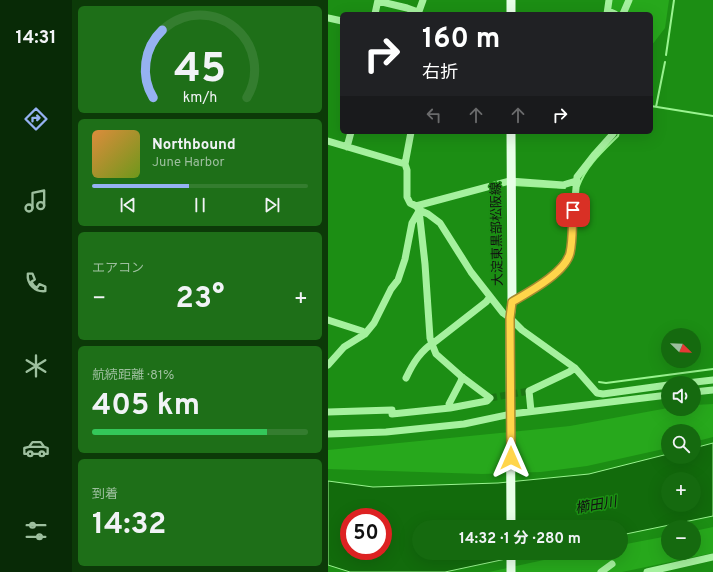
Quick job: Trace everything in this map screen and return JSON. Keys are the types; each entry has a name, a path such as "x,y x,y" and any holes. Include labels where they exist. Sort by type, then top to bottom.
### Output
{"main road":[{"path":"511,0 511,12"},
{"name":"大淀東黒部松阪線","path":"510,134 512,302 510,318 511,520"},
{"path":"511,560 512,572"}],"street":[{"path":"418,12 423,0"},
{"path":"607,12 609,0"},
{"path":"624,12 629,0"},
{"path":"375,12 378,1 407,8 416,12"},
{"path":"328,18 340,21"},
{"path":"347,147 350,134"},
{"path":"411,134 405,164 407,170 407,197 410,202 440,223 471,272 503,313 522,330 575,368 597,393 602,394 661,386"},
{"path":"512,302 534,289 552,275 565,262 570,254 577,177 613,134"},
{"path":"328,141 405,164"},
{"path":"418,208 510,184 563,185 576,181"},
{"path":"328,365 344,348 365,334 374,323 391,289 398,280 405,259 412,223 418,208"},
{"path":"328,412 392,410 392,414 450,408 487,401 490,398 462,377 436,354 432,344 430,338 425,264 418,208"},
{"path":"406,378 413,363 427,346 432,344 486,302 490,297"},
{"path":"328,320 365,334"},
{"path":"531,411 529,391 575,368"},
{"path":"450,408 449,404 462,377"},
{"path":"701,381 713,380"},
{"path":"701,391 713,390"},
{"path":"328,434 386,432 464,424 531,411 661,396"},
{"path":"647,572 713,557"},
{"path":"601,572 612,564"}],"shaded area":[{"path":"611,0 669,0 665,28 653,44 653,12 610,12"},
{"path":"713,404 713,437 701,440 701,424 661,424 661,450 587,466 541,472 482,474 328,469 328,450 570,426 661,409 661,416 701,416 701,405"},
{"path":"713,527 713,553 701,556 701,530"},
{"path":"661,537 661,560 679,560 622,572 489,572 544,560 628,560 628,544"}],"water":[{"name":"櫛田川","path":"713,443 713,516 694,520 661,520 661,527 628,534 628,520 412,520 412,560 501,560 445,572 350,572 328,565 328,481 373,487 498,483 589,474 661,456 661,464 701,464 701,446"}],"waterway":[{"path":"666,55 674,0"},
{"path":"656,107 665,62"},
{"path":"653,106 713,116"},
{"path":"579,186 590,165 618,134"},
{"path":"513,185 565,188"},
{"path":"599,382 606,383 713,369"}],"tunnel":[{"path":"490,398 529,391"}],"route":[{"path":"511,458 510,318 512,302 534,289 558,271 565,262 570,254 573,210"}]}
